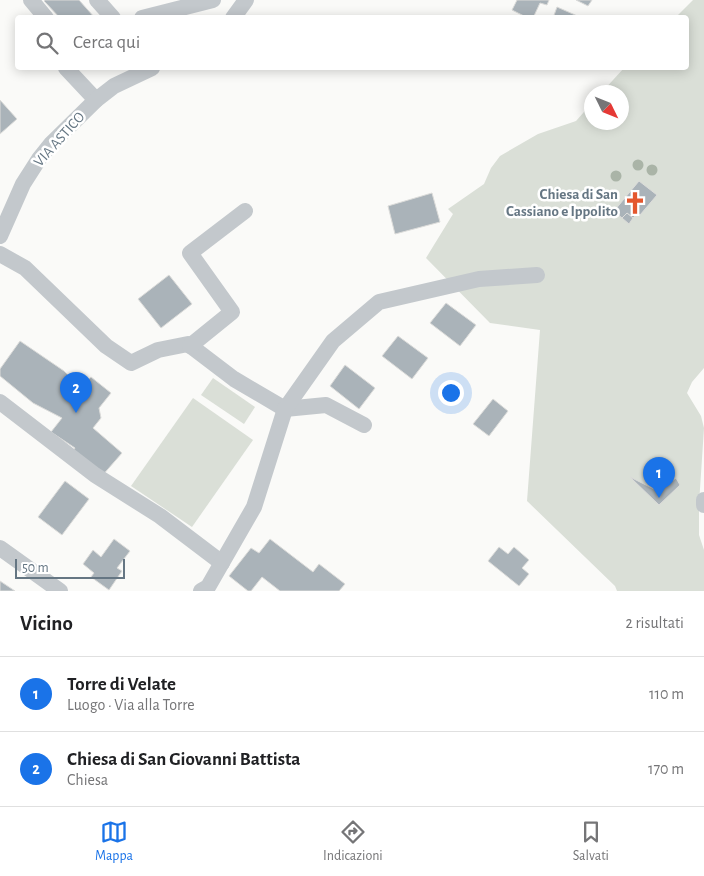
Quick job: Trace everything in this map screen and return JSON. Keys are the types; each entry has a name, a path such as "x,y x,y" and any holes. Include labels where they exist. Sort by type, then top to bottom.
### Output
{"street":[{"path":"31,0 44,15"},
{"path":"97,0 110,15"},
{"path":"154,15 213,0"},
{"path":"235,15 246,0"},
{"name":"VIA ASTICO","path":"68,70 96,100"},
{"name":"VIA ASTICO","path":"0,236 23,184 51,144 96,100 114,86 148,70"},
{"path":"190,346 232,312 190,253 245,212"},
{"path":"0,254 26,268 106,346 131,363 158,350 188,344 234,379 285,408 326,405 364,425"},
{"path":"208,590 254,507 285,408 333,341 379,302 479,279 537,275"},
{"path":"0,402 95,475 160,516 222,563"},
{"path":"704,500 704,505"},
{"path":"0,548 60,591"}],"shaded area":[{"path":"693,0 704,0 704,368 692,382 687,393 701,416 704,428 699,535 704,550 704,591 617,591 615,586 527,501 540,330 490,323 426,258 453,214 448,209 484,184 491,168 500,156 538,134 576,121 584,112 584,130 629,130 629,85 608,85 622,70 689,70 689,15 678,15"},
{"path":"213,378 255,407 244,424 201,395"},
{"path":"193,398 253,440 192,527 131,486"}],"building":[{"path":"79,0 92,15 57,15 44,1"},
{"path":"517,0 549,0 547,5 540,3 534,15 522,15 512,10"},
{"path":"576,0 592,0 588,6"},
{"path":"557,7 575,15 554,15"},
{"path":"0,100 17,119 0,134"},
{"name":"Chiesa di San Cassiano e Ippolito","path":"639,181 657,195 640,215 638,213 633,218 627,213 622,218 614,211"},
{"path":"432,193 440,222 395,234 388,206"},
{"path":"627,213 633,218 629,224 622,218"},
{"path":"169,275 192,304 161,328 138,299"},
{"path":"446,303 476,325 460,346 430,323"},
{"path":"398,336 428,358 412,379 382,356"},
{"path":"20,341 64,371 81,388 91,377 111,393 99,408 101,418 93,428 122,453 101,477 71,454 75,448 51,432 62,418 33,403 0,376 0,369"},
{"path":"345,365 375,388 359,409 330,386"},
{"path":"493,399 508,411 489,436 473,424"},
{"path":"630,477 658,491 676,478 680,485 659,505"},
{"path":"65,481 89,499 62,535 38,517"},
{"path":"114,539 130,551 117,568 122,571 109,590 91,577 94,573 83,564 93,550 101,557"},
{"path":"270,539 313,572 319,564 345,584 339,591 280,591 262,577 251,591 248,591 229,576 251,548 259,553"},
{"path":"499,547 508,554 514,547 529,560 522,568 529,574 519,586 488,561"},
{"path":"0,581 15,591 0,591"}],"place":[{"name":"Chiesa di San Cassiano e Ippolito","path":"635,203"},
{"name":"Chiesa di San Giovanni Battista","path":"76,413"},
{"name":"Torre di Velate","path":"659,498"}]}
